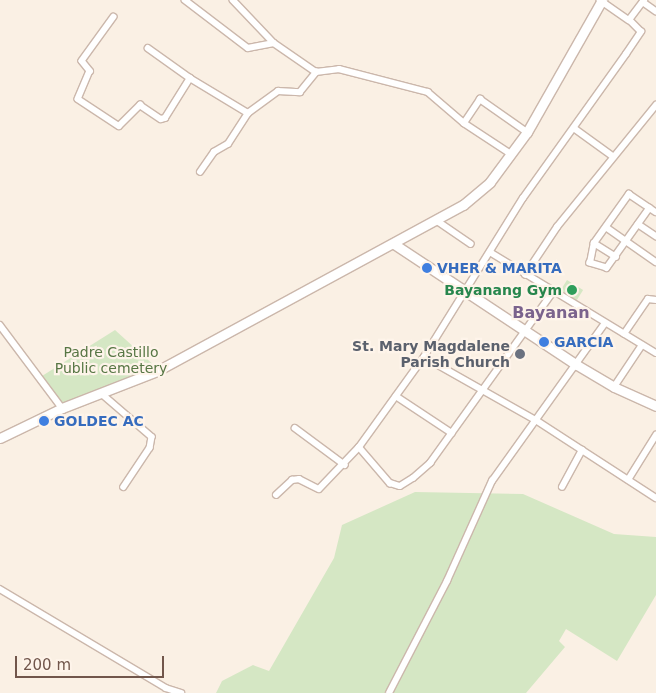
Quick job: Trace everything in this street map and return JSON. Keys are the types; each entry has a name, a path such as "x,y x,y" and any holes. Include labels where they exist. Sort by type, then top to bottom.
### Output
{"street":[{"path":"185,0 248,48 274,43"},
{"path":"233,0 274,43 316,72 339,69 428,92 464,123 510,154"},
{"path":"0,438 62,408 157,371 394,244 463,204 490,182 527,132 601,0 629,20 641,32 523,198 424,357 345,465 318,489 299,479 292,480 276,495"},
{"path":"629,20 644,1 656,11"},
{"path":"114,17 82,61 90,71 78,99 118,126 140,105 161,119 165,118 190,78"},
{"path":"148,48 190,78 248,113"},
{"path":"200,172 214,152 228,144 248,113 278,90 300,92 316,72"},
{"path":"464,123 480,99 527,132"},
{"path":"525,275 557,227 656,105"},
{"path":"574,128 614,157"},
{"path":"650,208 608,268 590,263 594,243 629,194 650,208 656,212"},
{"path":"436,220 471,244"},
{"path":"638,224 656,236"},
{"path":"606,227 656,262"},
{"path":"594,243 616,258"},
{"path":"394,244 577,365 614,387 656,406"},
{"path":"490,252 656,353"},
{"path":"359,447 390,483 400,486 430,463 484,391 523,331 553,292"},
{"path":"624,334 648,300 656,300"},
{"path":"389,693 447,580 492,481 577,365 605,323"},
{"path":"0,325 62,408"},
{"path":"614,387 642,345"},
{"path":"424,357 536,420 656,498"},
{"path":"101,393 152,437 150,448 124,487"},
{"path":"396,396 452,433"},
{"path":"295,428 345,465"},
{"path":"628,480 656,435"},
{"path":"562,487 582,450"},
{"path":"0,589 166,688 181,693"}],"green space":[{"name":"Bayanang Gym","path":"567,280 583,290 577,300 561,290"},
{"name":"Padre Castillo Public cemetery","path":"115,330 157,368 63,404 42,376"},
{"path":"415,492 523,494 614,534 656,537 656,595 617,661 566,629 559,641 565,647 526,693 216,693 222,681 253,665 269,671 334,558 342,525"}],"place":[{"name":"VHER & MARITA","path":"427,268"},
{"name":"Bayanang Gym","path":"572,290"},
{"name":"GARCIA","path":"544,342"},
{"name":"St. Mary Magdalene Parish Church","path":"520,354"},
{"name":"GOLDEC AC","path":"44,421"}],"district":[{"name":"Bayanan","path":"551,313"}]}
